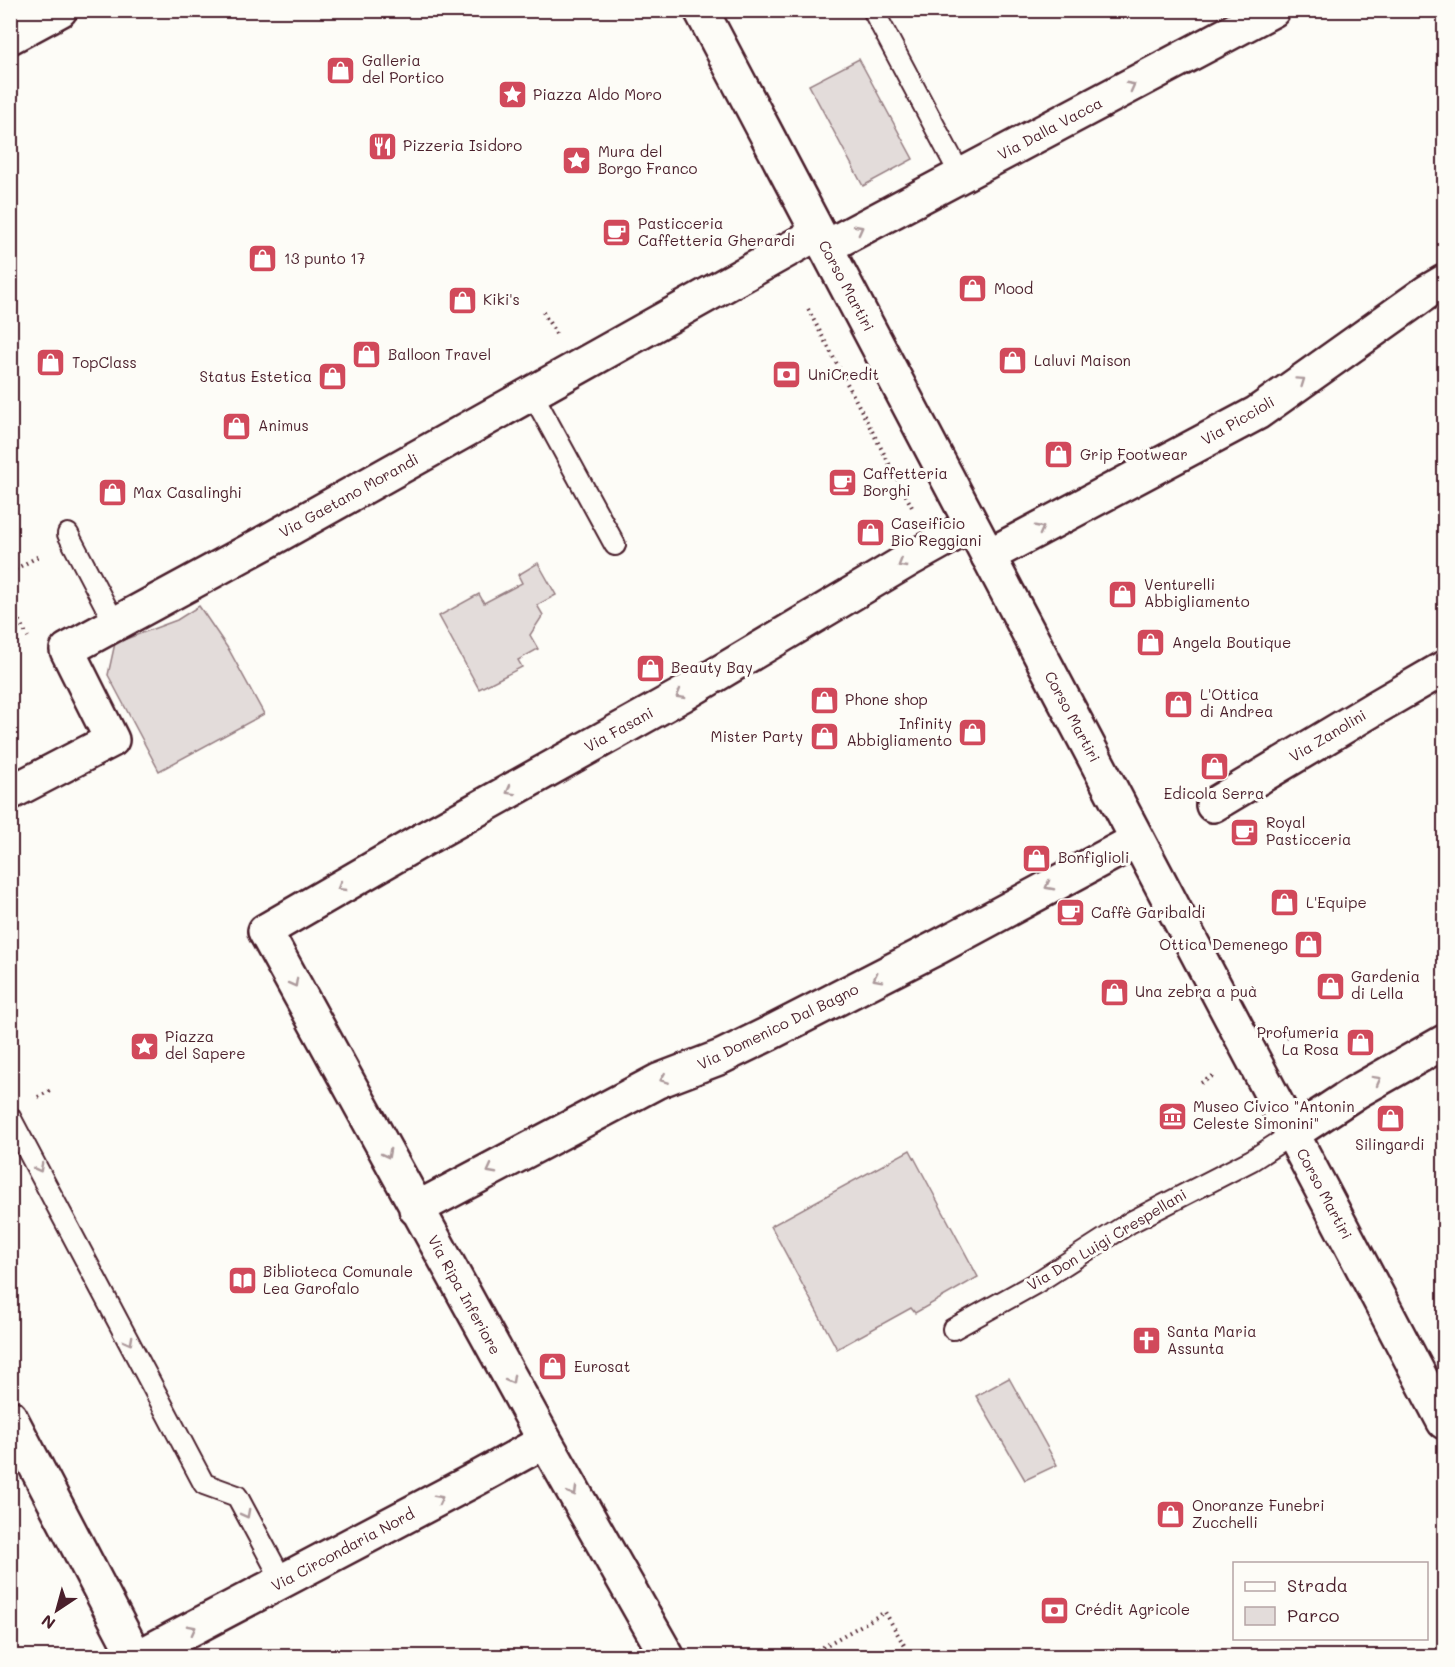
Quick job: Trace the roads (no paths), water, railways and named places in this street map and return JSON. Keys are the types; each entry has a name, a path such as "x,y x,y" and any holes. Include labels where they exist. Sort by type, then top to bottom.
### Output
{"street":[{"path":"10,37 60,10"},
{"name":"Corso Martiri","path":"701,10 1444,1422"},
{"name":"Via Dalla Vacca","path":"822,240 962,176 1273,10"},
{"name":"Via Gaetano Morandi","path":"10,793 112,740 67,650 532,393 822,240"},
{"name":"Via Piccioli","path":"988,556 1257,413 1444,282"},
{"name":"Via Fasani","path":"266,931 431,835 682,695 909,559 972,525"},
{"name":"Via Zanolini","path":"1213,805 1444,668"},
{"name":"Via Domenico Dal Bagno","path":"416,1209 658,1081 721,1057 801,1017 1137,840"},
{"name":"Via Ripa Inferiore","path":"266,931 416,1209 667,1656"},
{"path":"1292,1134 1356,1092 1444,1042"},
{"path":"10,1417 135,1656"},
{"name":"Via Circondaria Nord","path":"140,1656 545,1441"}],"lane":[{"path":"873,10 962,176"},
{"path":"532,393 615,545"},
{"path":"68,534 115,624"},
{"path":"10,1117 204,1484 237,1496 283,1582"},
{"name":"Via Don Luigi Crespellani","path":"953,1329 1036,1283 1131,1222 1252,1160 1292,1134"}],"place":[{"name":"Galleria del Portico","path":"341,70"},
{"name":"Piazza Aldo Moro","path":"512,95"},
{"name":"Pizzeria Isidoro","path":"382,146"},
{"name":"Mura del Borgo Franco","path":"577,161"},
{"name":"Pasticceria Caffetteria Gherardi","path":"617,233"},
{"name":"13 punto 17","path":"263,259"},
{"name":"Mood","path":"973,289"},
{"name":"Kiki's","path":"462,300"},
{"name":"Balloon Travel","path":"367,355"},
{"name":"Laluvi Maison","path":"1013,361"},
{"name":"TopClass","path":"51,363"},
{"name":"UniCredit","path":"787,375"},
{"name":"Status Estetica","path":"333,377"},
{"name":"Animus","path":"237,426"},
{"name":"Grip Footwear","path":"1059,455"},
{"name":"Caffetteria Borghi","path":"842,483"},
{"name":"Max Casalinghi","path":"112,493"},
{"name":"Caseificio Bio Reggiani","path":"870,533"},
{"name":"Venturelli Abbigliamento","path":"1123,594"},
{"name":"Angela Boutique","path":"1151,643"},
{"name":"Beauty Bay","path":"650,668"},
{"name":"Phone shop","path":"824,700"},
{"name":"L'Ottica di Andrea","path":"1179,704"},
{"name":"Infinity Abbigliamento","path":"973,733"},
{"name":"Mister Party","path":"824,737"},
{"name":"Edicola Serra","path":"1214,767"},
{"name":"Royal Pasticceria","path":"1245,832"},
{"name":"Bonfiglioli","path":"1037,858"},
{"name":"L'Equipe","path":"1285,903"},
{"name":"Caffè Garibaldi","path":"1070,913"},
{"name":"Ottica Demenego","path":"1309,945"},
{"name":"Gardenia di Lella","path":"1330,986"},
{"name":"Una zebra a puà","path":"1114,992"},
{"name":"Profumeria La Rosa","path":"1360,1042"},
{"name":"Piazza del Sapere","path":"144,1046"},
{"name":"Museo Civico \"Antonin Celeste Simonini\"","path":"1172,1116"},
{"name":"Silingardi","path":"1390,1118"},
{"name":"Biblioteca Comunale Lea Garofalo","path":"242,1281"},
{"name":"Santa Maria Assunta","path":"1146,1341"},
{"name":"Eurosat","path":"553,1367"},
{"name":"Onoranze Funebri Zucchelli","path":"1171,1515"},
{"name":"Crédit Agricole","path":"1054,1610"}]}
